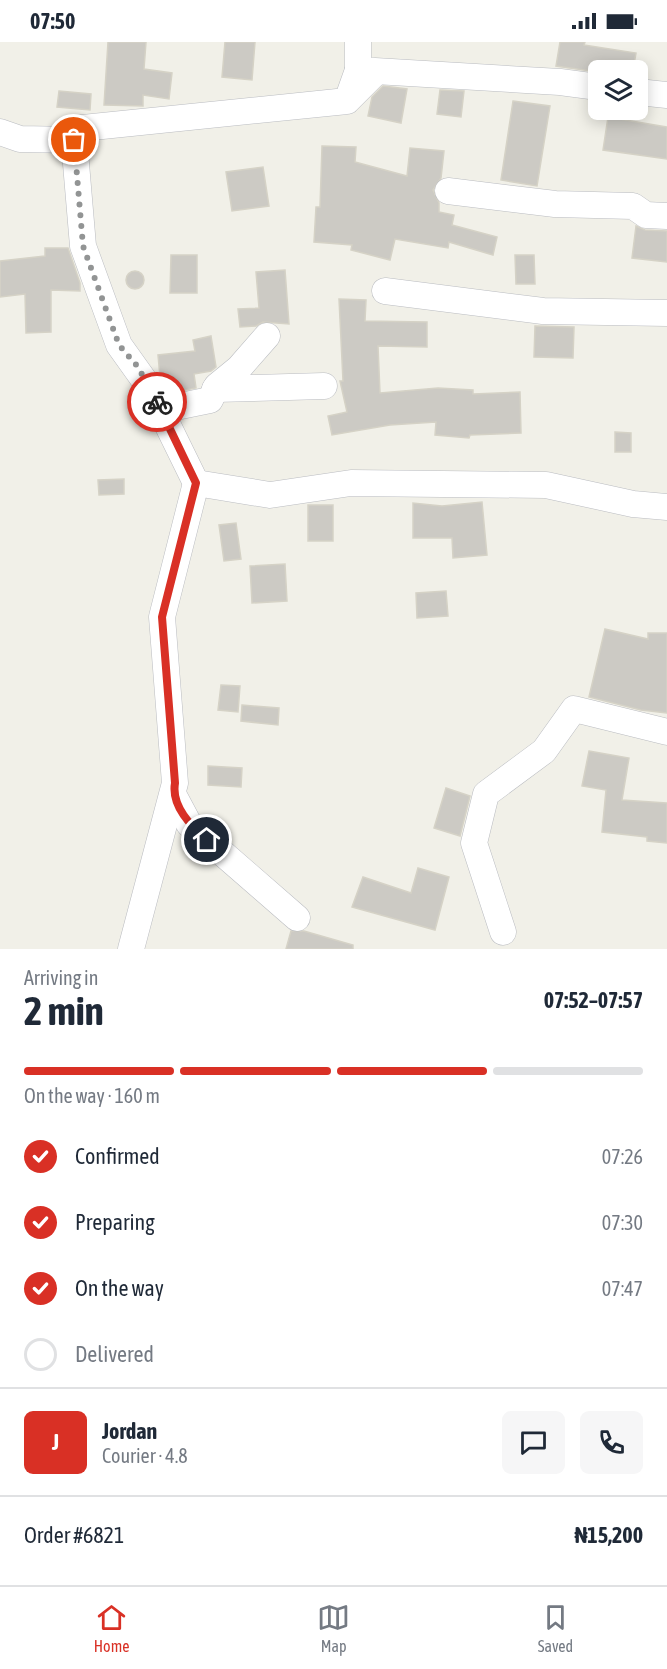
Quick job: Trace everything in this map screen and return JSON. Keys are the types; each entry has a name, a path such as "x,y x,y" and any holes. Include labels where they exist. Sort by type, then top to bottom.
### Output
{"street":[{"path":"66,140 73,129 347,101 358,70 358,42"},
{"path":"358,70 588,86"},
{"path":"648,93 667,95"},
{"path":"0,132 20,139 74,140 83,246 119,345 138,367 196,483 162,617 170,695 175,783 131,949"},
{"path":"448,191 555,204 633,206 646,215 667,216"},
{"path":"385,291 543,311 667,313"},
{"path":"161,410 210,400 215,389 239,368 267,336"},
{"path":"215,389 324,386"},
{"path":"196,483 270,495 351,483 546,486 633,504 667,507"},
{"path":"503,932 474,843 486,794 544,751 574,709 667,732"},
{"path":"173,794 189,824 297,918"}],"building":[{"path":"108,42 146,42 144,69 172,73 169,99 143,95 143,106 104,105"},
{"path":"225,42 255,42 252,80 222,77"},
{"path":"560,42 585,42 584,45 636,53 635,60 588,60 588,71 556,66"},
{"path":"383,86 407,89 401,123 368,116 372,97"},
{"path":"440,90 464,91 461,117 437,114"},
{"path":"59,91 91,94 90,110 57,107"},
{"path":"513,101 550,106 537,186 501,180"},
{"path":"608,120 626,120 667,127 667,159 603,150"},
{"path":"322,146 356,147 355,162 407,176 410,148 444,151 441,178 433,190 439,203 439,212 454,215 452,225 497,237 493,255 449,242 448,248 395,239 390,260 351,250 352,245 314,242 316,207 320,207"},
{"path":"263,167 269,206 232,211 226,172"},
{"path":"636,226 645,230 667,231 667,262 632,258"},
{"path":"45,248 68,248 80,283 80,291 51,290 51,332 26,333 25,294 0,297 0,261 45,256"},
{"path":"171,255 197,255 197,293 170,293"},
{"path":"515,255 534,255 535,284 516,284"},
{"path":"285,270 289,324 263,322 256,326 240,327 238,309 259,308 256,272"},
{"path":"135,271 141,274 144,280 141,286 135,289 129,286 126,280 129,274"},
{"path":"339,299 366,300 365,321 427,322 427,347 378,346 380,393 438,388 473,390 473,394 520,392 521,433 470,435 469,438 435,435 436,422 390,425 332,435 328,416 347,412 340,381 343,381"},
{"path":"535,326 574,327 573,358 534,357"},
{"path":"211,336 216,367 211,371 194,374 196,388 169,393 160,377 158,355 195,351 193,340"},
{"path":"615,432 631,433 631,452 615,452"},
{"path":"124,479 124,494 99,495 98,480"},
{"path":"482,502 487,555 453,558 452,538 413,538 413,503 442,506"},
{"path":"308,505 333,505 333,541 308,541"},
{"path":"236,523 241,559 224,561 219,525"},
{"path":"285,564 287,601 252,603 250,566"},
{"path":"446,591 448,616 417,618 416,593"},
{"path":"605,629 648,639 648,633 667,633 667,713 641,710 589,697"},
{"path":"221,685 240,686 238,712 218,710"},
{"path":"242,705 279,708 278,725 241,721"},
{"path":"589,751 629,758 622,800 667,803 667,843 647,841 647,837 602,832 606,790 582,786"},
{"path":"208,766 242,768 241,787 208,785"},
{"path":"446,788 470,796 460,836 434,828"},
{"path":"418,868 449,877 435,930 352,907 363,877 411,893"},
{"path":"291,931 304,931 353,945 353,949 286,949"}],"way so far":[{"path":"74,140 83,246 119,345 138,367 157,402"}],"route":[{"path":"157,402 196,483 162,617 169,684 175,783 173,794 189,824 207,840"}]}
